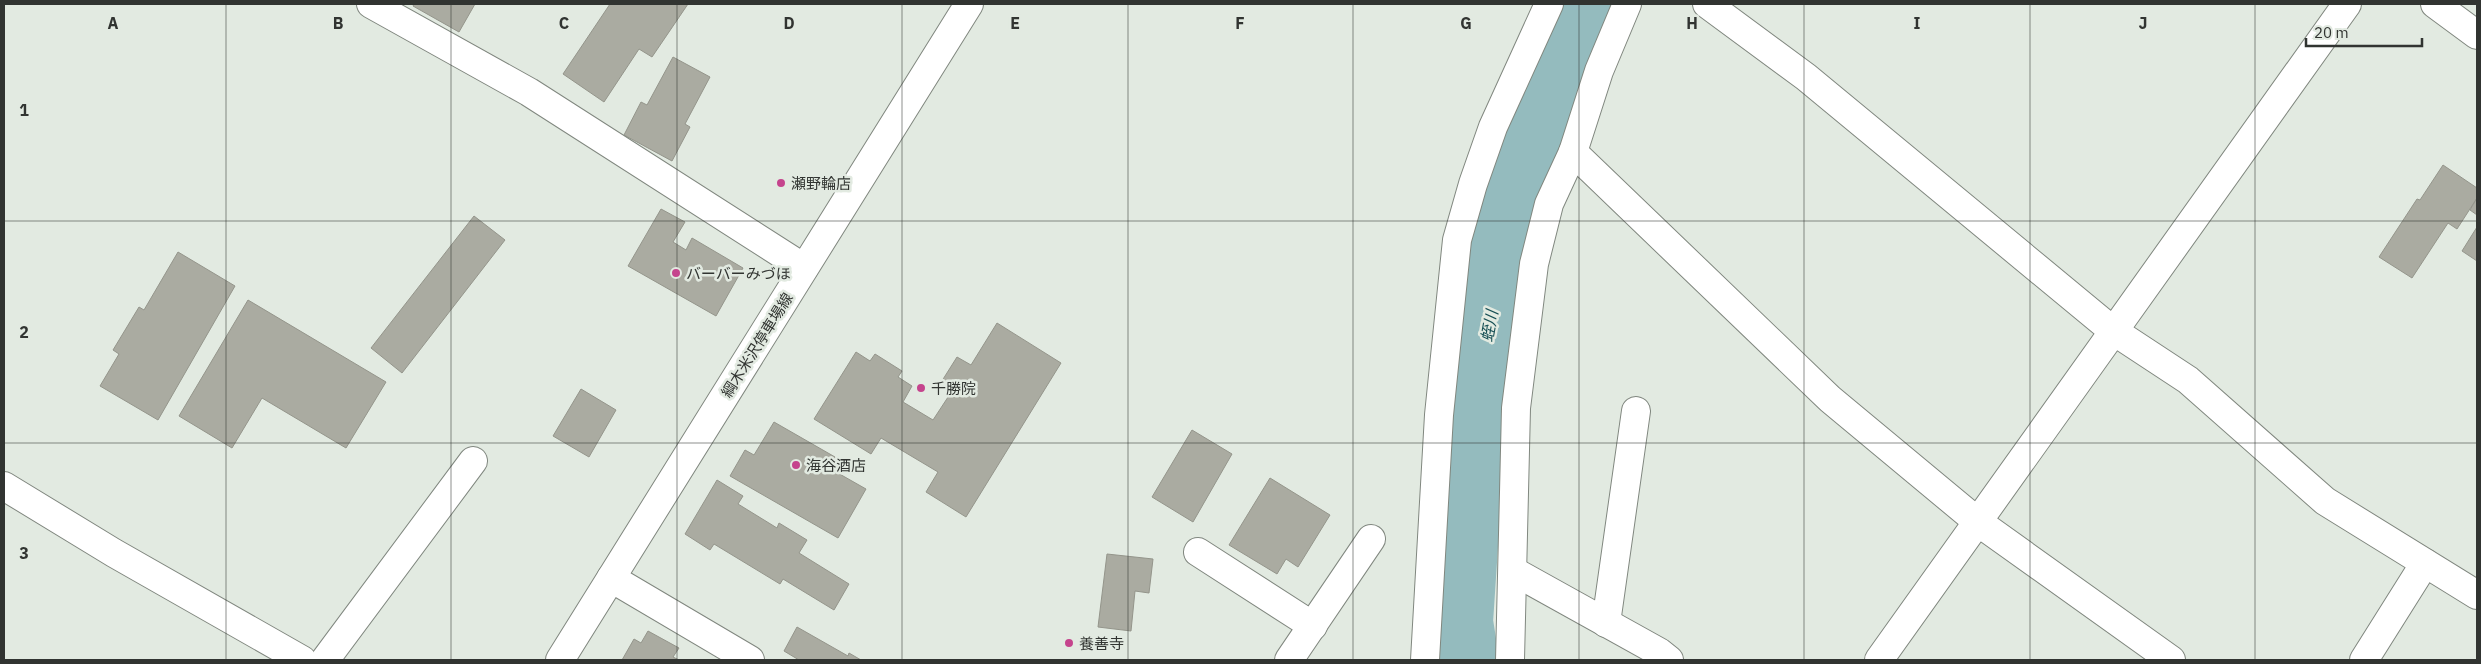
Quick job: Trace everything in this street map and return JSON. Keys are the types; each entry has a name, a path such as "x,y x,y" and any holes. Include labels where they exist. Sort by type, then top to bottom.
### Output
{"street":[{"path":"371,4 529,92 804,268"},
{"name":"綱木米沢停車場線","path":"560,660 969,4"},
{"path":"1425,660 1439,415 1457,240 1473,184 1493,127 1548,4"},
{"path":"1510,660 1516,408 1534,264 1549,204 1573,152 1599,72 1627,4"},
{"path":"1707,4 1806,77 2112,330 2188,380 2325,501 2477,595"},
{"path":"1879,660 2112,330 2347,4"},
{"path":"2435,4 2477,34"},
{"path":"1573,152 1830,400 1978,522 2171,660"},
{"path":"1606,622 1636,410"},
{"path":"4,486 114,553 306,660 473,461"},
{"path":"1289,660 1371,539"},
{"path":"1198,552 1312,626"},
{"path":"2364,660 2425,563"},
{"path":"1513,571 1659,652 1668,660"},
{"path":"611,578 750,660"}],"building":[{"path":"414,4 475,4 459,32 413,6"},
{"path":"610,4 688,4 652,57 639,49 604,102 563,74"},
{"path":"673,57 710,77 685,124 690,127 672,161 624,135 641,102 647,105"},
{"path":"2443,165 2477,188 2477,198 2457,229 2448,223 2412,278 2379,257 2417,199 2420,200"},
{"path":"2477,198 2477,215 2470,210"},
{"path":"661,209 685,222 673,242 686,250 692,238 743,268 716,316 628,266"},
{"path":"474,216 505,240 402,373 371,348"},
{"path":"2477,227 2477,261 2462,251"},
{"path":"178,252 235,286 158,420 100,386 119,354 113,350 139,307 144,310"},
{"path":"248,300 386,382 346,448 262,398 232,448 179,416"},
{"path":"997,323 1061,363 966,517 926,492 938,472 881,438 871,454 814,419 856,352 870,361 875,354 902,371 898,377 912,386 903,402 933,420 952,391 940,384 957,357 971,365"},
{"path":"581,389 616,410 589,457 553,436"},
{"path":"774,422 835,457 829,468 866,489 838,538 730,476 745,450 754,455"},
{"path":"1192,430 1232,454 1193,522 1152,497"},
{"path":"1270,478 1330,515 1298,567 1286,559 1277,574 1229,545"},
{"path":"717,480 743,496 738,504 777,528 779,523 807,540 799,553 849,584 834,610 783,579 780,584 714,544 710,550 685,534"},
{"path":"1107,554 1153,559 1149,593 1135,591 1131,631 1098,627"},
{"path":"797,627 848,656 849,653 861,660 799,660 784,651"},
{"path":"648,631 679,648 673,657 679,660 622,660 634,639 641,643"}],"waterway":[{"name":"蛭川","path":"1464,660 1458,622 1467,485 1485,349 1513,184 1582,4"}],"place":[{"name":"瀬野輪店","path":"781,183"},
{"name":"バーバーみづほ","path":"676,273"},
{"name":"千勝院","path":"921,388"},
{"name":"海谷酒店","path":"796,465"},
{"name":"養善寺","path":"1069,643"}]}
